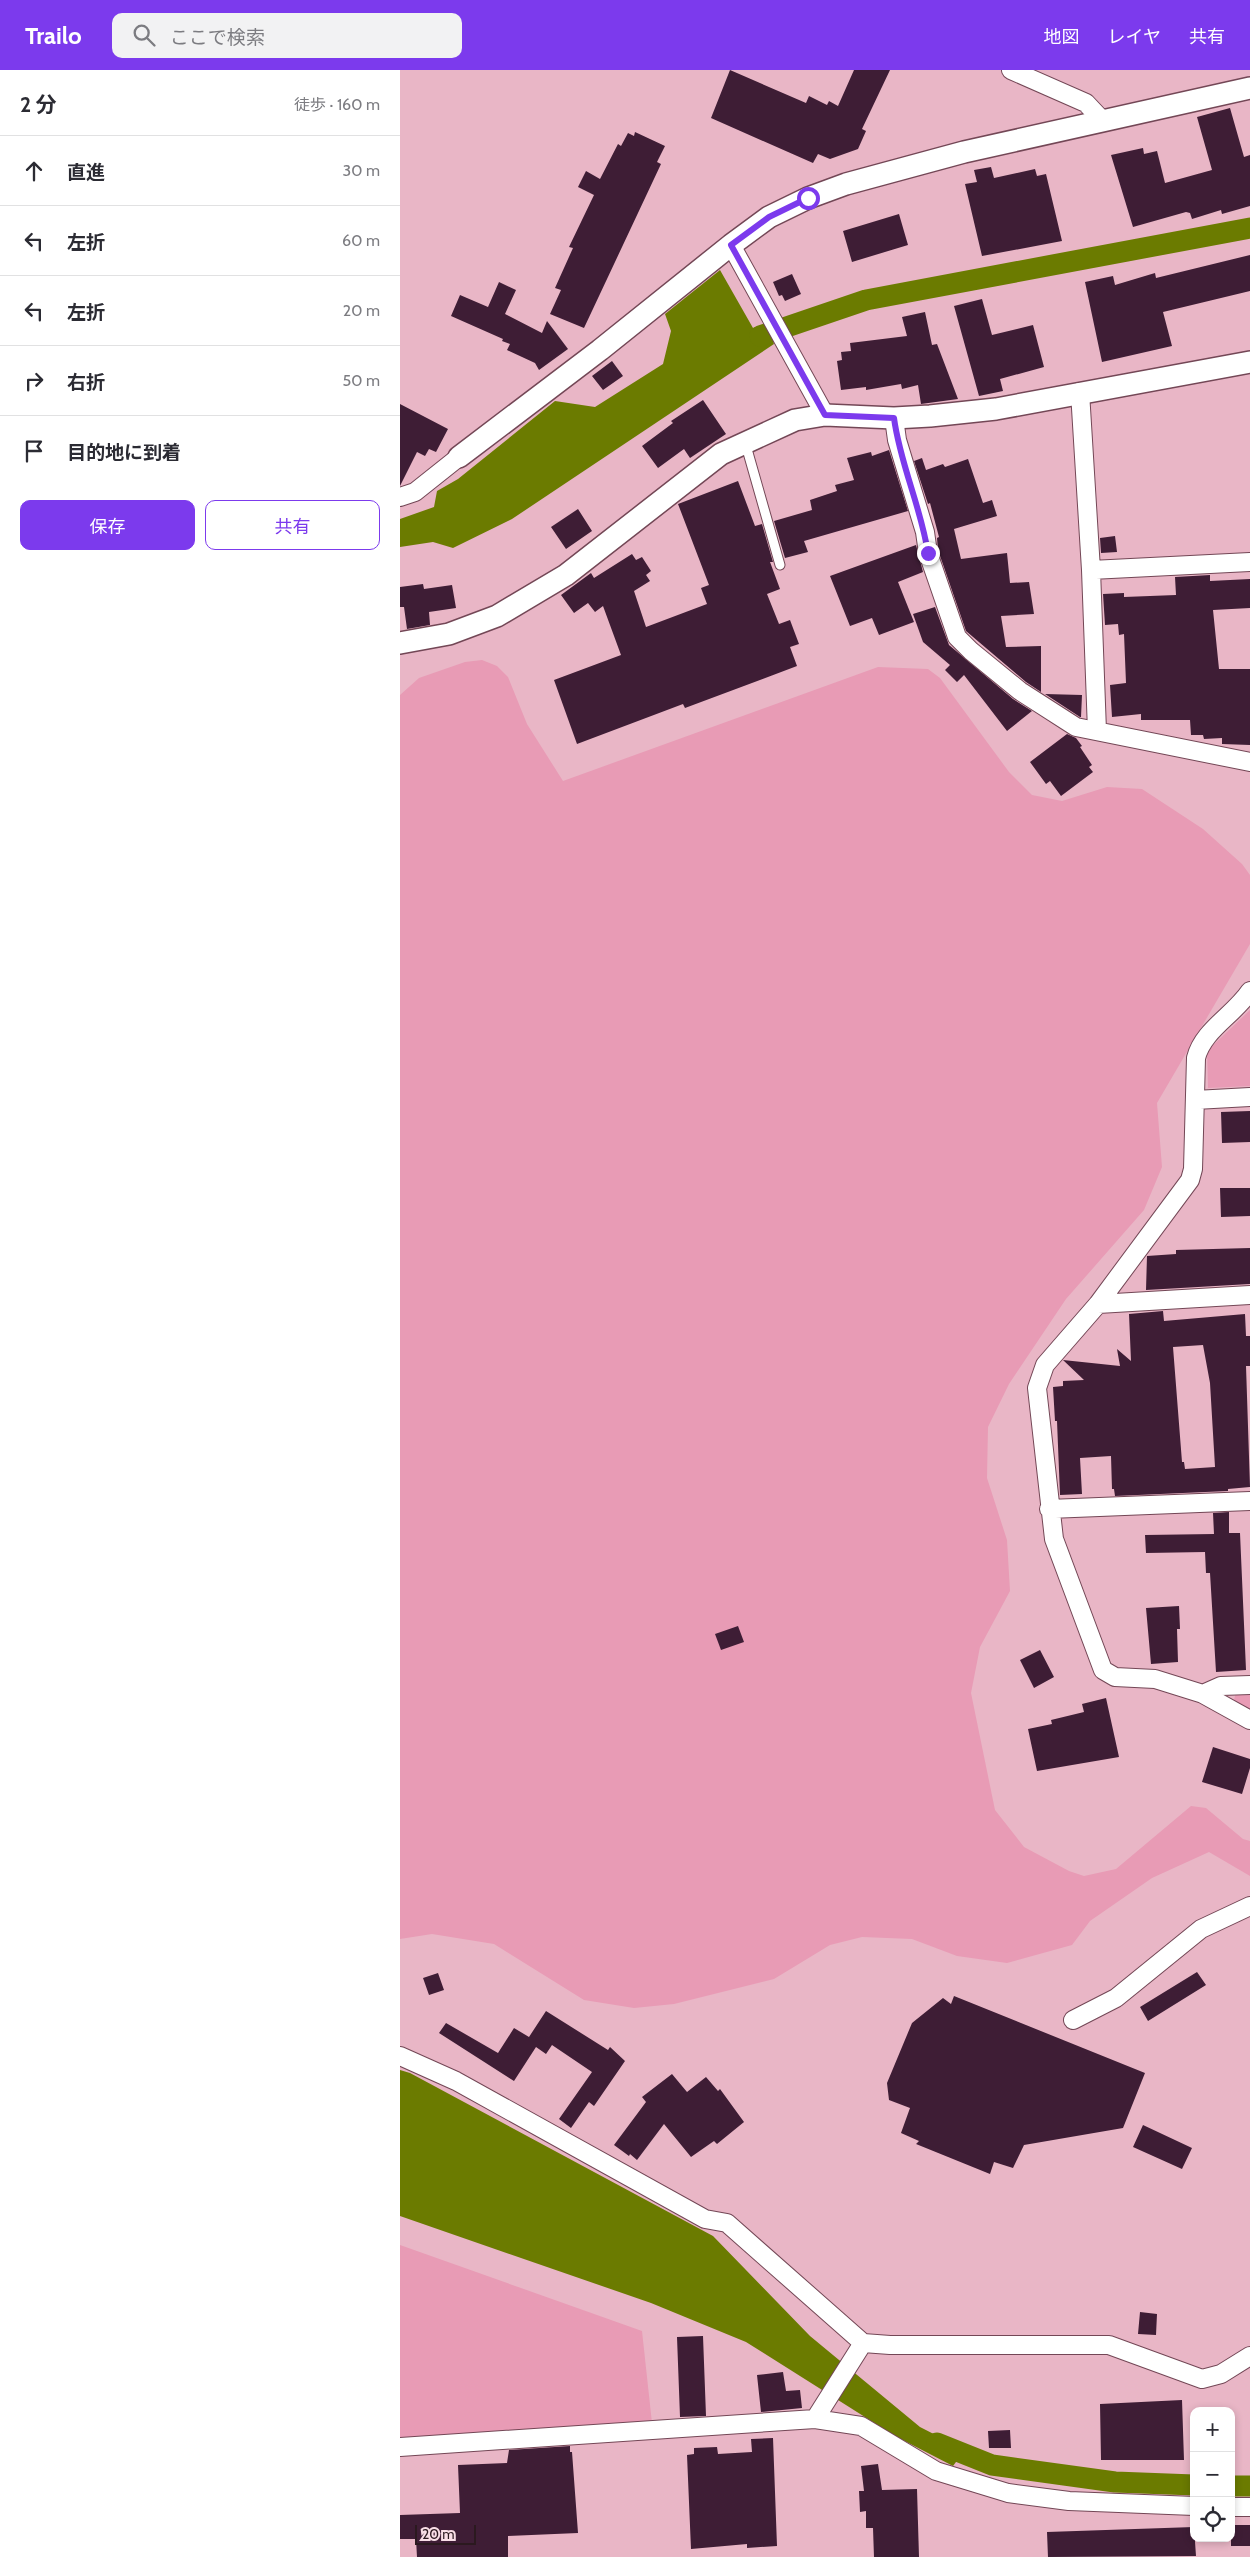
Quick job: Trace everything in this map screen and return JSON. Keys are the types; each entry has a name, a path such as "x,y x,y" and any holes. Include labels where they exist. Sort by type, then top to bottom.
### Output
{"street":[{"path":"1011,70 1086,103 1102,120"},
{"path":"400,497 415,492 769,217 808,198 846,184 964,152 1250,88"},
{"path":"731,245 774,319 825,415"},
{"path":"400,643 448,634 497,616 566,575 721,454 795,420 825,415 894,418 996,409 1250,362"},
{"path":"1080,392 1091,570 1097,731"},
{"path":"894,418 897,440 925,532 928,553 957,637 1020,692 1076,726 1250,762"},
{"path":"1091,570 1250,562"},
{"path":"1250,991 1242,1003 1199,1044 1196,1058 1193,1168 1190,1180 1098,1304 1045,1365 1037,1388 1049,1509 1054,1539 1104,1670 1115,1677 1155,1679 1203,1694 1250,1720"},
{"path":"1195,1100 1250,1097"},
{"path":"1098,1304 1250,1295"},
{"path":"1049,1509 1250,1501"},
{"path":"1203,1694 1221,1686 1250,1685"},
{"path":"1073,2020 1116,1998 1201,1929 1250,1906"},
{"path":"400,2056 456,2081 705,2219 727,2223 863,2342 890,2345 1109,2345 1202,2379 1221,2374 1250,2356"},
{"path":"815,2419 863,2342"},
{"path":"400,2447 815,2419 861,2426 936,2471 1008,2493 1129,2506 1190,2506"},
{"path":"1235,2507 1250,2507"}],"lane":[{"path":"745,442 780,565"}],"shaded area":[{"path":"720,270 753,328 766,324 774,344 512,519 453,548 433,542 400,547 400,519 434,507 437,491 458,479 555,401 595,407 663,364 671,331 665,314"},
{"path":"482,660 497,666 508,677 527,724 563,781 878,667 928,669 940,678 1009,772 1032,795 1062,801 1107,787 1142,789 1203,829 1242,864 1250,875 1250,944 1157,1103 1162,1167 1144,1210 1066,1299 1009,1384 988,1427 987,1478 1007,1540 1010,1591 980,1647 971,1693 995,1810 1024,1847 1069,1871 1084,1876 1116,1869 1191,1806 1206,1808 1243,1839 1250,1841 1250,1876 1209,1852 1152,1878 1090,1921 1072,1945 1007,1963 957,1956 912,1939 862,1937 830,1945 774,1979 674,2004 634,2008 584,2000 494,1944 432,1934 400,1939 400,695 419,678 465,662"},
{"path":"1250,1010 1250,1086 1208,1088 1207,1051"},
{"path":"1236,1692 1250,1692 1250,1711 1233,1704"},
{"path":"400,2070 410,2073 713,2236 810,2336 920,2427 965,2450 953,2466 895,2436 746,2342 651,2303 400,2216"},
{"path":"400,2245 642,2331 652,2423 400,2440"}],"building":[{"path":"730,70 806,103 809,96 827,105 829,101 838,106 854,70 890,70 862,129 866,131 858,149 830,159 818,154 813,163 711,118"},
{"path":"1230,108 1244,157 1250,155 1250,206 1222,214 1221,210 1192,219 1190,213 1186,212 1133,227 1111,155 1143,148 1144,154 1157,151 1165,183 1212,170 1197,117"},
{"path":"635,132 665,146 657,162 661,164 584,328 550,314 561,290 555,288 573,248 569,247 594,195 578,187 586,171 600,179 618,144 621,146 628,133 634,136"},
{"path":"991,167 994,178 1035,169 1037,176 1046,174 1062,241 982,256 965,184 977,182 974,170"},
{"path":"899,214 908,245 852,262 843,231"},
{"path":"1250,255 1250,291 1163,312 1172,346 1102,362 1085,282 1113,276 1115,285 1155,273 1156,278"},
{"path":"792,274 801,294 785,301 782,295 779,296 773,282"},
{"path":"499,282 516,290 505,314 542,333 547,321 568,349 539,370 535,363 507,350 510,344 502,341 503,339 451,316 460,295 488,307"},
{"path":"982,299 992,335 1033,325 1044,367 1000,379 1003,391 979,396 954,306"},
{"path":"925,312 932,345 937,344 958,399 921,404 918,385 902,389 901,384 866,390 866,387 841,390 837,361 842,360 841,352 851,351 850,343 907,336 902,317"},
{"path":"612,361 623,376 603,390 592,376"},
{"path":"703,400 726,434 690,458 684,449 658,468 642,446 673,423 671,421"},
{"path":"400,404 448,429 436,452 429,449 425,456 417,452 400,486"},
{"path":"889,450 908,511 804,541 808,552 785,558 774,521 812,510 810,500 837,491 835,485 854,480 847,458 871,452 872,456"},
{"path":"922,458 926,470 943,464 945,467 968,459 983,503 992,500 997,516 954,529 961,559 1007,553 1010,583 1029,582 1034,614 1001,616 1006,647 1041,646 1041,692 1026,682 966,631 938,550 937,538 939,537 930,503 928,504 914,461"},
{"path":"738,481 755,526 762,524 773,562 770,562 780,589 767,594 779,624 790,620 799,644 790,647 797,666 685,708 683,704 577,744 554,680 621,655 603,606 595,612 588,603 574,613 561,595 591,573 594,578 632,554 636,560 642,557 651,571 646,575 650,581 634,591 646,627 707,604 701,588 709,585 678,504"},
{"path":"578,509 592,531 566,549 551,527"},
{"path":"1115,536 1117,552 1101,553 1100,538"},
{"path":"916,545 923,572 898,582 914,622 879,635 872,618 850,626 830,576"},
{"path":"1210,575 1210,581 1250,579 1250,608 1213,610 1219,669 1250,669 1250,745 1222,744 1222,738 1204,739 1203,735 1191,735 1190,720 1141,720 1141,714 1112,717 1110,685 1126,683 1124,634 1119,635 1118,624 1105,625 1103,594 1124,593 1124,597 1176,595 1175,577"},
{"path":"423,584 424,589 452,585 456,608 429,612 430,625 407,629 404,607 400,607 400,587"},
{"path":"935,607 949,645 1013,699 1032,711 1007,731 964,675 957,682 945,670 950,665 923,642 913,614"},
{"path":"1045,694 1082,695 1081,717 1080,717"},
{"path":"1067,734 1076,738 1082,746 1080,747 1092,765 1089,767 1093,772 1061,796 1050,781 1046,784 1030,762"},
{"path":"1250,1111 1250,1142 1222,1143 1221,1112"},
{"path":"1220,1188 1250,1188 1250,1216 1221,1217"},
{"path":"1250,1248 1250,1284 1146,1290 1147,1256 1176,1254 1176,1250"},
{"path":"1163,1311 1164,1321 1245,1314 1246,1336 1250,1336 1250,1366 1246,1366 1250,1487 1228,1489 1228,1491 1115,1496 1114,1489 1112,1489 1111,1456 1080,1458 1082,1494 1060,1495 1057,1421 1055,1421 1053,1387 1063,1386 1063,1381 1084,1380 1063,1360 1120,1366 1117,1349 1131,1361 1129,1314","holes":["1203,1345 1210,1383 1215,1467 1185,1469 1184,1462 1182,1462 1173,1347"]},
{"path":"1229,1512 1229,1533 1240,1533 1246,1670 1216,1672 1210,1573 1206,1573 1205,1552 1146,1553 1145,1535 1214,1534 1213,1513"},
{"path":"1179,1606 1180,1629 1177,1629 1178,1662 1151,1664 1146,1608"},
{"path":"738,1626 744,1642 721,1650 715,1634"},
{"path":"1040,1650 1054,1677 1034,1688 1020,1660"},
{"path":"1106,1698 1119,1757 1037,1771 1028,1729 1052,1724 1051,1720 1084,1712 1082,1704"},
{"path":"1213,1747 1250,1759 1250,1768 1242,1794 1202,1782"},
{"path":"1197,1972 1206,1985 1148,2021 1140,2007"},
{"path":"438,1973 444,1990 429,1995 423,1978"},
{"path":"954,1996 1145,2073 1123,2128 1024,2145 1013,2168 994,2162 990,2174 916,2144 919,2141 901,2133 910,2108 889,2100 887,2083 912,2023 943,1998 951,2004"},
{"path":"546,2011 608,2050 610,2047 625,2061 594,2106 589,2102 571,2128 559,2119 592,2072 552,2045 546,2054 536,2047 514,2081 439,2033 446,2023 498,2053 514,2028 529,2037"},
{"path":"672,2074 687,2092 706,2077 718,2091 720,2089 744,2122 717,2144 714,2141 691,2157 664,2124 637,2160 614,2145 646,2102 642,2097"},
{"path":"1143,2125 1192,2148 1182,2169 1133,2147"},
{"path":"1140,2312 1157,2314 1156,2335 1138,2334"},
{"path":"703,2336 706,2416 680,2417 677,2337"},
{"path":"783,2372 786,2391 800,2390 802,2408 761,2412 757,2375"},
{"path":"1182,2400 1184,2460 1101,2460 1100,2404"},
{"path":"1010,2430 1011,2448 989,2448 988,2431"},
{"path":"773,2438 777,2546 747,2548 747,2544 691,2549 687,2455 694,2454 694,2448 717,2447 718,2454 752,2452 751,2439"},
{"path":"570,2446 578,2533 508,2536 508,2557 417,2557 416,2539 400,2539 400,2515 460,2513 458,2465 507,2463 509,2450"},
{"path":"878,2464 882,2490 917,2489 919,2557 874,2557 873,2528 866,2528 866,2511 860,2512 859,2491 864,2491 861,2466"},
{"path":"1235,2525 1250,2525 1250,2546 1231,2546 1231,2542 1235,2542"},
{"path":"1190,2527 1190,2542 1195,2542 1196,2556 1048,2557 1047,2532"}],"waterway":[{"path":"760,336 866,300 1250,228"},
{"path":"937,2443 992,2465 1115,2482 1190,2485"},
{"path":"1235,2486 1250,2486"}],"route":[{"path":"808,198 769,217 731,245 774,319 825,415 894,418 897,440 925,532 928,553"}]}
